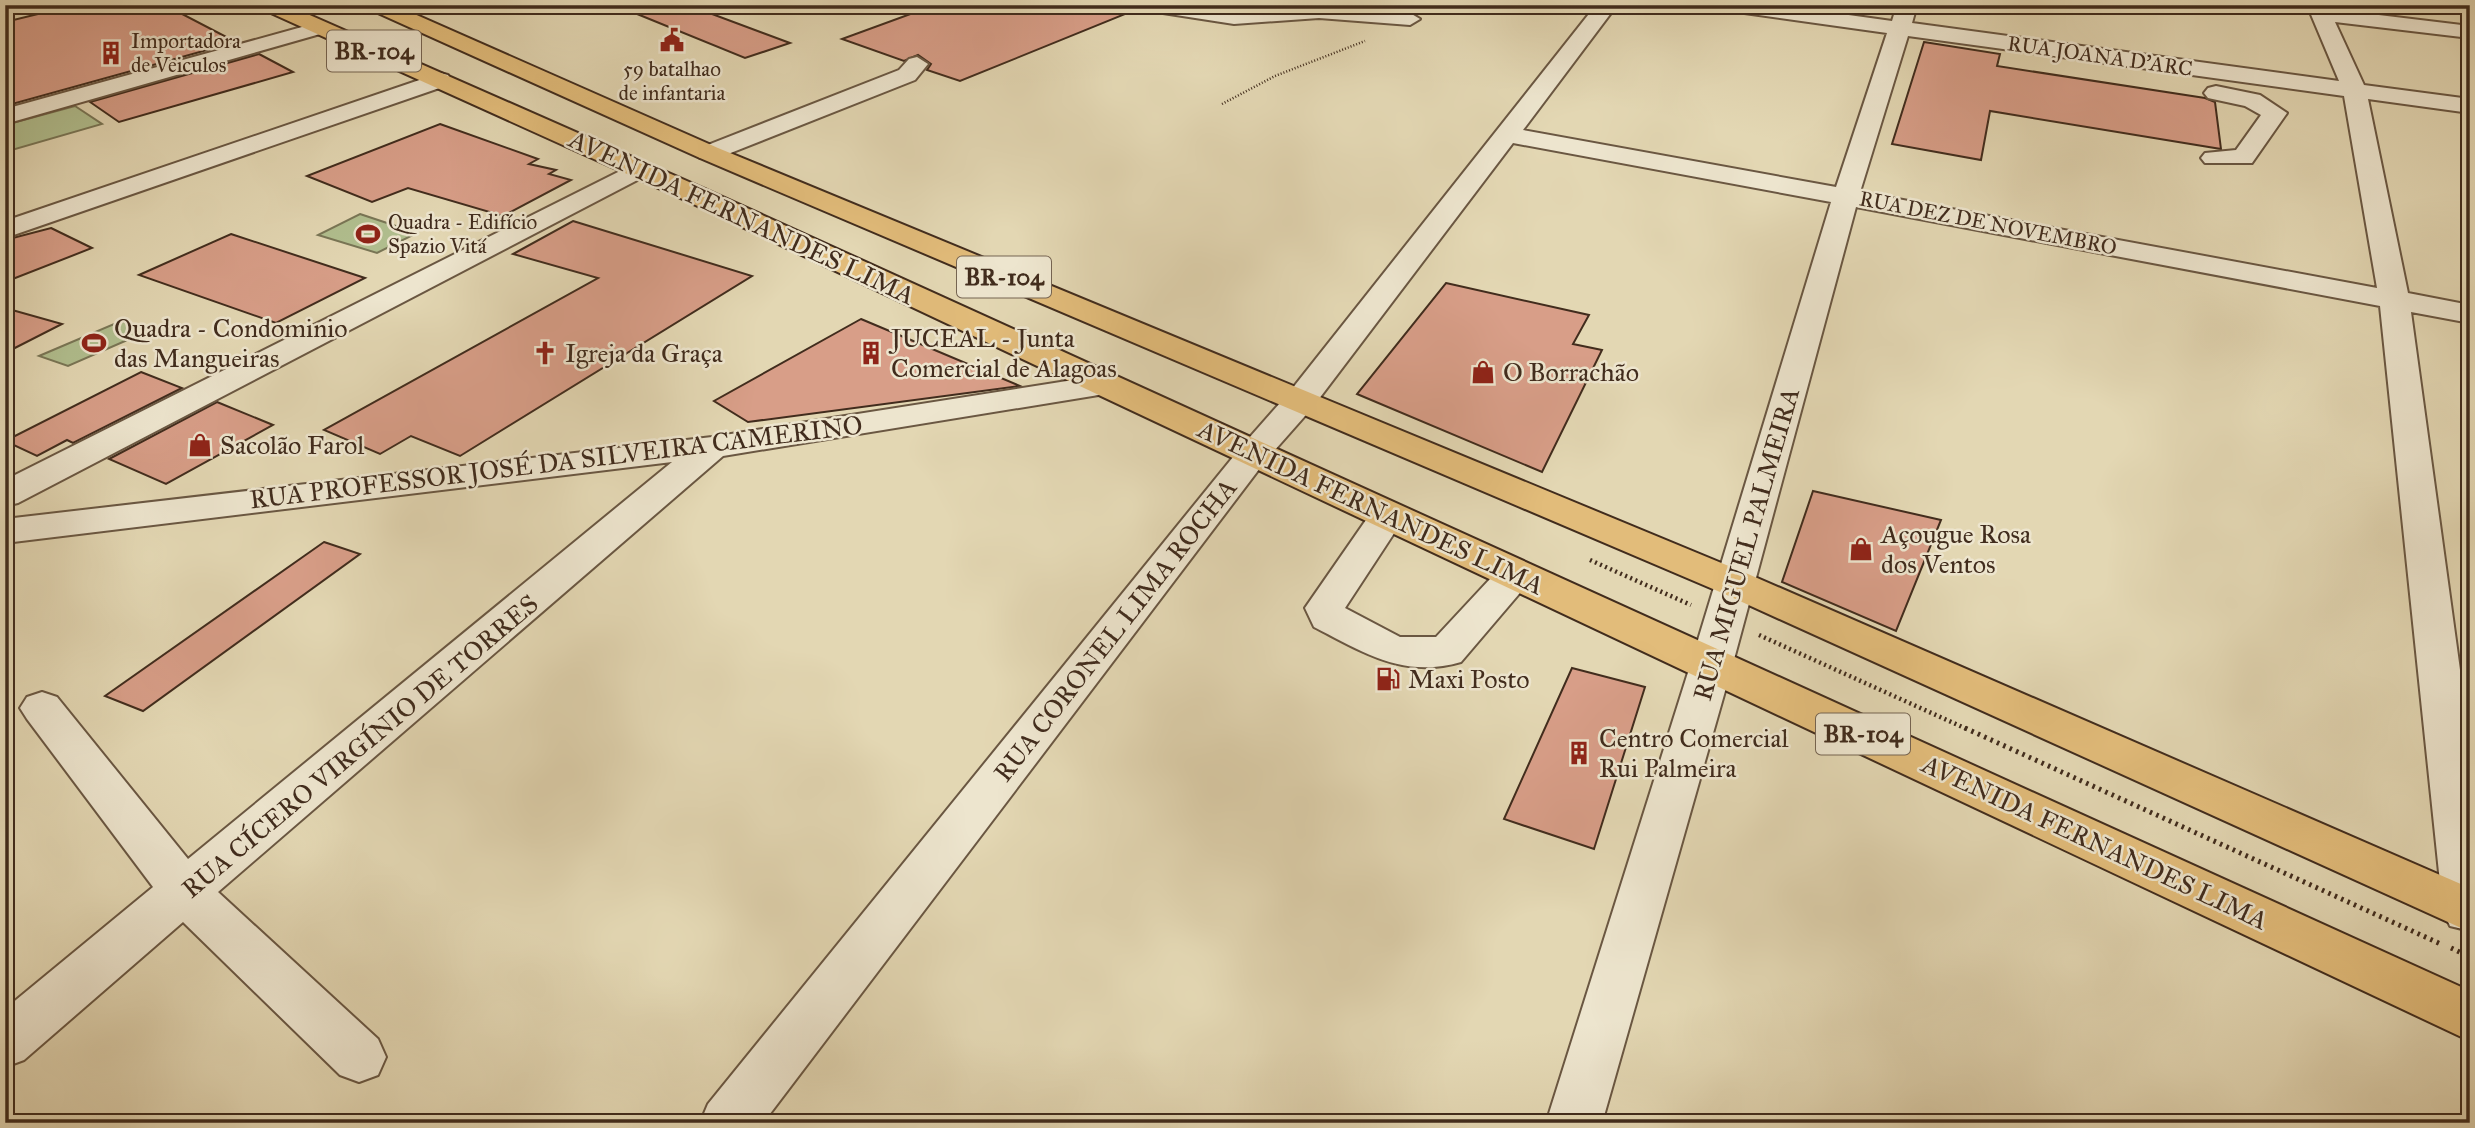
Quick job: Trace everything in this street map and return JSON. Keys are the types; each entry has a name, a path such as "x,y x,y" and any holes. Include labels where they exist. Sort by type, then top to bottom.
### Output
{"highway":[{"name":"AVENIDA FERNANDES LIMA","path":"269,5 640,169 1712,663 2470,1017"},
{"name":"AVENIDA FERNANDES LIMA","path":"376,5 704,151 1734,583 2469,911"},
{"path":"607,155 704,151 695,172 696,195"}],"street":[{"path":"5,8 15,5"},
{"path":"1150,5 1234,18 1319,12 1410,19"},
{"name":"RUA CORONEL LIMA ROCHA","path":"728,1123 1254,453 1300,401 1607,5"},
{"name":"RUA JOANA D'ARC","path":"1730,5 2470,106"},
{"name":"RUA MIGUEL PALMEIRA","path":"1573,1123 1712,663 1846,196 1907,5"},
{"path":"2319,10 2470,32"},
{"path":"2319,10 2355,91 2394,300 2469,911"},
{"path":"5,117 320,28"},
{"path":"2100,34 2138,48 2151,63"},
{"path":"2109,57 2116,70 2130,77 2252,100 2275,113 2243,159 2214,158"},
{"path":"704,151 907,75 911,64"},
{"path":"5,230 440,80"},
{"name":"RUA DEZ DE NOVEMBRO","path":"1507,134 2470,314"},
{"path":"5,495 640,169"},
{"name":"RUA PROFESSOR JOSÉ DA SILVEIRA CAMERINO","path":"14,534 712,447 1105,385"},
{"name":"RUA CÍCERO VIRGÍNIO DE TORRES","path":"5,1042 186,893 712,447"},
{"path":"1388,515 1325,608 1328,617 1394,651 1446,652 1517,574"},
{"path":"42,708 186,893 359,1057"}],"path":[{"path":"1222,104 1275,76 1344,51 1410,19"}],"green space":[{"path":"75,106 102,124 5,152 5,125"},
{"name":"Quadra - Edifício Spazio Vitá","path":"360,214 417,233 377,253 318,235"},
{"name":"Quadra - Condominio das Mangueiras","path":"121,321 148,331 68,366 39,356"}],"building":[{"name":"Importadora de Veiculos","path":"75,5 165,5 236,42 5,106 5,22"},
{"path":"615,5 688,5 790,43 745,58"},
{"path":"935,5 1137,5 1140,8 960,81 927,70 931,64 918,55 904,61 842,39"},
{"path":"1924,42 2000,54 1997,66 2205,98 2215,102 2221,149 1990,111 1981,160 1892,144"},
{"path":"259,54 293,72 119,122 90,102"},
{"path":"440,124 538,159 529,164 556,170 549,174 571,180 503,216 408,188 372,202 307,176"},
{"name":"Igreja da Graça","path":"573,221 752,276 460,456 411,436 380,454 324,430 598,278 513,254"},
{"path":"51,228 92,248 5,282 5,240"},
{"path":"231,234 365,278 276,323 139,275"},
{"name":"O Borrachão","path":"1446,283 1589,315 1573,344 1602,350 1542,472 1357,394"},
{"path":"5,308 62,324 5,353"},
{"name":"JUCEAL - Junta Comercial de Alagoas","path":"861,319 1020,386 748,422 714,401"},
{"path":"141,372 182,388 73,443 67,440 37,456 5,441"},
{"name":"Sacolão Farol","path":"217,402 273,425 166,484 109,459"},
{"name":"Açougue Rosa dos Ventos","path":"1813,491 1941,520 1896,631 1782,582"},
{"path":"324,542 360,554 143,711 105,696"},
{"name":"Centro Comercial Rui Palmeira","path":"1572,668 1645,687 1594,849 1504,819"}],"place":[{"name":"59 batalhao de infantaria","path":"672,40"},
{"name":"Importadora de Veiculos","path":"111,53"},
{"name":"Quadra - Edifício Spazio Vitá","path":"368,234"},
{"name":"Quadra - Condominio das Mangueiras","path":"94,343"},
{"name":"Igreja da Graça","path":"545,353"},
{"name":"JUCEAL - Junta Comercial de Alagoas","path":"871,353"},
{"name":"O Borrachão","path":"1483,372"},
{"name":"Sacolão Farol","path":"200,445"},
{"name":"Açougue Rosa dos Ventos","path":"1861,549"},
{"name":"Maxi Posto","path":"1388,679"},
{"name":"Centro Comercial Rui Palmeira","path":"1579,753"}]}
